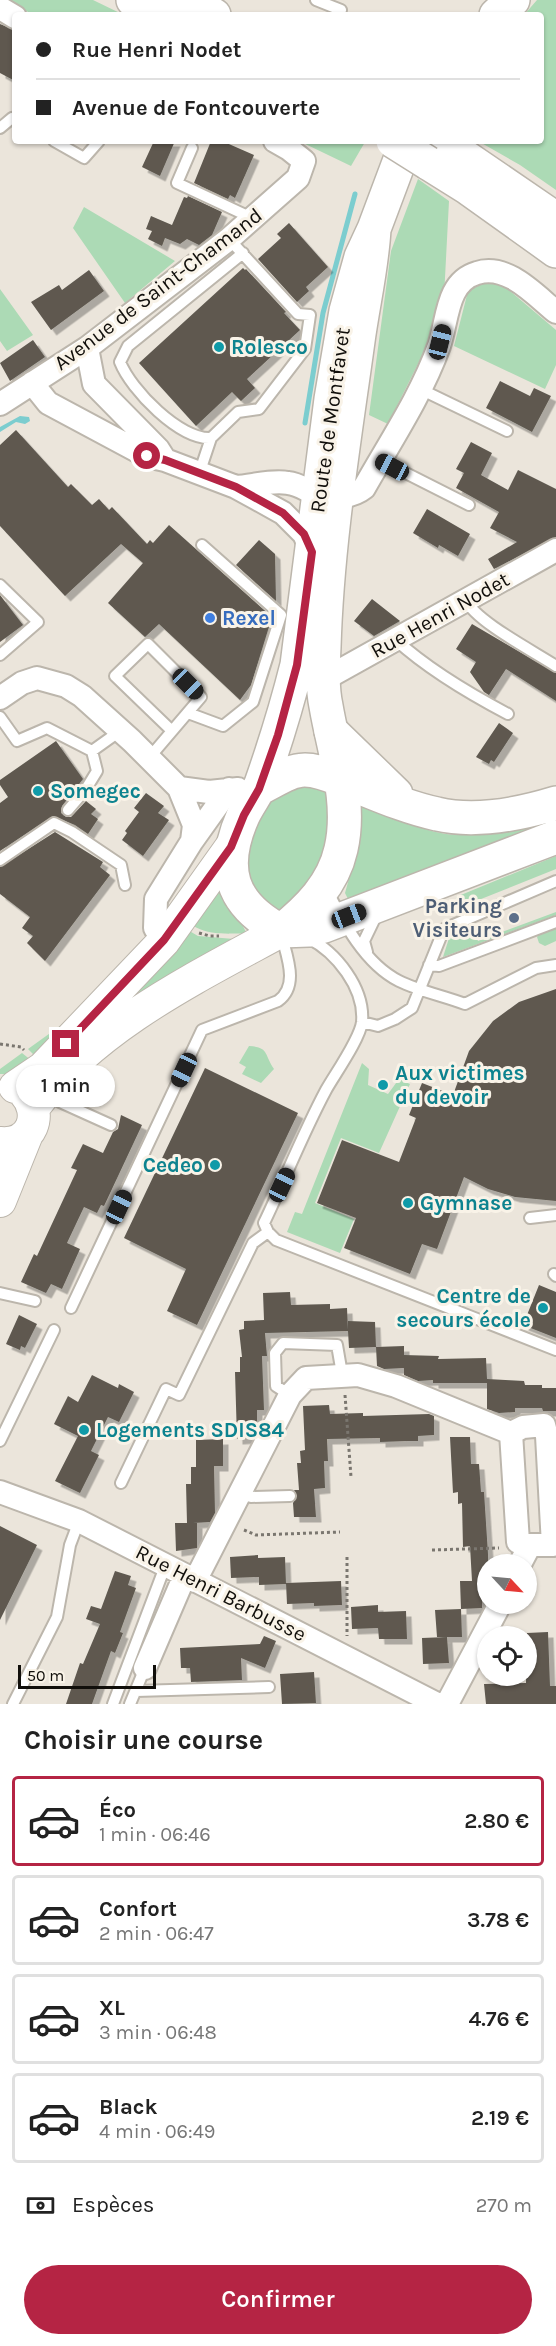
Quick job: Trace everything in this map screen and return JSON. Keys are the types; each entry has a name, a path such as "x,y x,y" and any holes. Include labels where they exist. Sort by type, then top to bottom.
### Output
{"main road":[{"path":"133,0 158,12"},
{"path":"183,0 208,12"},
{"path":"499,12 513,0"},
{"path":"407,144 426,148 556,219"},
{"path":"426,148 468,188 556,251"},
{"name":"Route de Montfavet","path":"340,780 323,680 329,496 324,457 337,356 346,311 361,257 374,229 426,148"},
{"name":"Route de Montfavet","path":"244,789 278,735 297,665 312,552 329,496 373,259 374,229"},
{"path":"331,731 408,806"},
{"path":"4,1191 17,1114 43,1068 164,940 231,847 244,815 244,789 302,769 314,770 438,815 462,817 500,815 556,803"},
{"path":"17,1114 92,1048 128,1021 180,986 281,931 304,912 325,887 342,849 344,804 340,780"},
{"path":"231,847 232,870 241,898 252,913 281,931 309,930 556,837"}],"street":[{"name":"Avenue de Saint-Chamand","path":"2,397 32,383 87,348 236,246 252,218 298,178 304,161 290,148 281,144"},
{"path":"287,482 329,496 353,496 364,488 420,389 440,342 451,298 457,286 469,276 480,272 502,273 514,279 556,312"},
{"path":"87,348 94,384 158,449 165,460"},
{"path":"32,383 48,403 147,456 165,460 236,487 283,513 304,534 312,552"},
{"path":"236,487 287,482 298,477 324,457"},
{"path":"283,513 297,511 329,496"},
{"name":"Rue Henri Nodet","path":"323,680 556,550"},
{"path":"1,700 22,683 37,678 66,686 82,696 179,788 194,825 192,841"},
{"path":"179,788 209,792 244,789"},
{"path":"164,940 155,928 156,899 192,841 244,789"},
{"path":"145,1668 182,1573 225,1521 290,1395 306,1378 342,1374 358,1375 396,1386 511,1433 524,1427 544,1425 547,1436 554,1545 523,1551 511,1433"},
{"name":"Rue Henri Barbusse","path":"0,1492 79,1521 437,1704"},
{"path":"447,1704 495,1614"}],"lane":[{"path":"316,0 341,10"},
{"path":"0,128 12,118"},
{"path":"59,144 84,158 96,144"},
{"path":"192,148 177,183 252,218"},
{"path":"199,474 211,438 238,412 259,409 305,349 310,315 298,314 236,246 128,346 120,362 126,377 174,426 199,439 211,438"},
{"path":"420,389 507,431"},
{"path":"380,460 469,505"},
{"path":"188,713 223,726 253,702 281,615 202,544"},
{"path":"0,585 38,622 0,656"},
{"path":"466,600 469,608 485,621 556,666"},
{"path":"396,640 424,663 479,699 508,714"},
{"path":"149,758 201,697 148,644 115,676 172,731"},
{"path":"1,700 17,741 47,728 92,751 97,771 86,789 68,810"},
{"path":"92,751 120,731"},
{"path":"0,860 54,823 72,832 121,865 125,885"},
{"path":"362,1022 378,1026 412,1008 444,929 556,882"},
{"path":"325,887 341,919 357,943 398,980 465,1004 536,968 556,965"},
{"path":"367,952 364,941 369,927 377,913 394,898"},
{"path":"429,965 439,966 556,922"},
{"path":"71,1308 202,1030 271,1004 285,996 291,978 281,931 304,936 319,944 336,958 350,977 356,990 362,1022 357,1037 326,1091 264,1223 268,1232 276,1240 556,1350"},
{"path":"17,1114 60,1102 111,1125"},
{"path":"530,1218 556,1215"},
{"path":"121,1483 166,1389 179,1395 254,1243 268,1232"},
{"path":"0,1293 35,1302"},
{"path":"0,1441 54,1330"},
{"path":"290,1395 276,1386 275,1353 283,1343 336,1345 342,1374"},
{"path":"239,1494 251,1497 290,1496"},
{"path":"13,1704 57,1617 70,1545 79,1521"},
{"path":"113,1704 182,1573"},
{"path":"130,1704 145,1668"},
{"path":"136,1691 269,1687"}],"path":[{"path":"342,1374 351,1477"},
{"path":"225,1521 256,1535 340,1532"},
{"path":"432,1550 506,1548 523,1551"},
{"path":"347,1557 348,1658"}],"green space":[{"path":"5,0 93,0 118,12 28,12"},
{"path":"537,0 556,0 556,190 520,165 483,144 544,144 544,12 527,12"},
{"path":"305,144 364,144 351,166"},
{"path":"418,179 449,201 444,297 424,352 388,424 369,415 391,251"},
{"path":"84,207 175,261 125,303 73,228"},
{"path":"486,282 503,285 556,330 556,365 545,389 454,346 468,291"},
{"path":"0,289 33,335 7,351 0,341"},
{"path":"302,779 330,791 326,861 284,912 271,911 261,904 247,875 246,855 251,829 274,796"},
{"path":"359,799 412,824 446,834 472,834 556,814 556,827 353,902 345,893 352,868"},
{"path":"556,856 556,869 461,907 456,897"},
{"path":"221,884 247,934 210,932 190,924"},
{"path":"556,912 556,915 443,957 451,932 471,925 478,941"},
{"path":"556,926 556,941 545,946 539,943 537,937 542,930"},
{"path":"186,929 198,936 234,939 130,1008 108,1012"},
{"path":"60,1026 64,1031 37,1058 28,1049"},
{"path":"249,1046 263,1050 274,1069 261,1083 242,1074 246,1067 239,1063"},
{"path":"22,1053 32,1061 13,1074 0,1074 0,1069"},
{"path":"362,1063 369,1069 368,1085 388,1094 399,1079 410,1084 379,1153 341,1138 315,1203 354,1219 340,1253 287,1232 295,1212 302,1214"}],"water":[{"path":"20,416 29,417 30,421 25,424 16,422 0,432 0,427"}],"building":[{"path":"0,24 12,29 12,79 0,73"},
{"path":"153,144 174,144 160,176 142,167"},
{"path":"210,144 229,144 254,155 235,198 230,195 228,199 194,183"},
{"path":"188,196 222,212 212,235 199,245 187,239 180,244 165,238 162,246 148,239 152,231 146,229 151,216 172,225 184,197"},
{"path":"289,223 328,267 306,287 309,291 297,302 258,259 281,238 277,234"},
{"name":"Rolesco","path":"243,268 286,312 284,313 300,330 247,379 255,388 241,401 232,392 196,426 139,363"},
{"path":"89,270 104,291 51,330 31,302 59,285 62,290"},
{"path":"33,340 45,357 10,381 0,363"},
{"path":"500,381 530,396 534,388 551,396 532,432 486,408"},
{"path":"16,430 68,487 71,484 92,505 99,499 109,510 112,507 147,544 150,540 153,543 169,525 272,617 251,685 240,700 159,624 145,637 108,603 143,563 121,544 65,596 0,526 0,445"},
{"path":"471,442 492,453 481,475 508,490 518,470 556,489 556,537 494,569 488,559 517,542 490,528 499,512 456,488 464,473 456,469"},
{"path":"427,509 470,534 458,556 439,545 438,548 413,533"},
{"path":"259,540 275,554 276,601 236,565"},
{"path":"0,595 23,625 0,642"},
{"path":"372,599 400,621 374,636 354,621"},
{"path":"472,624 556,673 556,701 506,669 489,695 484,692 470,672 476,662 456,649"},
{"path":"499,723 513,733 494,762 491,760 489,764 476,757"},
{"name":"Somegec","path":"56,741 83,779 62,806 61,813 66,817 71,817 86,801 96,809 91,814 98,819 88,834 75,825 53,816 0,851 0,803 8,797 0,785 0,780"},
{"path":"146,793 164,806 158,813 169,820 143,856 122,840 127,833 125,831 139,812 134,808"},
{"path":"55,832 103,862 100,867 110,875 45,961 27,943 33,936 22,928 30,917 0,894 0,867"},
{"path":"556,989 556,1201 515,1197 488,1189 464,1177 437,1249 422,1244 410,1274 344,1248 356,1218 317,1203 342,1140 399,1162 416,1118 409,1115 422,1083 453,1095 469,1051 493,1021 519,1002"},
{"name":"Cedeo","path":"205,1068 298,1113 197,1325 167,1311 186,1269 124,1238"},
{"path":"121,1115 142,1125 104,1206 101,1205 97,1213 84,1207 67,1243 80,1249 62,1289 51,1284 46,1293 21,1282 34,1254 37,1256 77,1170 71,1168 83,1144 103,1153 113,1132 118,1129"},
{"name":"Centre de secours école","path":"539,1285 556,1292 556,1338 523,1325"},
{"path":"290,1292 291,1305 330,1304 330,1309 347,1308 348,1330 348,1321 375,1322 376,1347 349,1348 348,1331 265,1333 267,1356 262,1356 264,1410 257,1410 257,1430 253,1438 237,1439 235,1372 240,1372 240,1357 242,1357 239,1330 244,1329 244,1321 264,1320 263,1293"},
{"path":"19,1315 37,1324 25,1348 21,1346 20,1350 6,1344"},
{"path":"404,1346 404,1355 439,1356 438,1359 486,1358 487,1379 524,1381 525,1385 556,1388 556,1411 543,1411 542,1408 515,1408 515,1412 499,1413 487,1409 487,1383 418,1381 404,1375 404,1368 384,1369 377,1366 376,1347"},
{"name":"Logements SDIS84","path":"92,1375 118,1388 119,1384 134,1392 119,1422 108,1417 91,1451 99,1455 80,1493 55,1481 78,1436 54,1424 68,1396 78,1402"},
{"path":"329,1405 330,1414 363,1413 363,1416 429,1414 434,1416 434,1435 418,1436 418,1441 380,1442 380,1438 327,1439 328,1461 324,1461 325,1488 314,1489 316,1517 294,1517 293,1503 297,1496 294,1490 299,1490 297,1463 301,1463 300,1451 305,1450 303,1406"},
{"path":"450,1437 470,1437 471,1464 479,1464 481,1492 484,1492 488,1554 477,1554 477,1608 461,1609 460,1581 472,1581 470,1546 463,1547 462,1503 458,1504 458,1492 453,1493"},
{"path":"223,1439 223,1466 214,1466 215,1513 210,1522 193,1523 197,1523 197,1548 176,1551 175,1523 187,1523 186,1484 191,1484 191,1467 196,1467 196,1440"},
{"path":"0,1526 37,1545 0,1620"},
{"path":"258,1555 258,1558 285,1557 286,1584 259,1585 259,1577 231,1578 230,1557"},
{"path":"115,1571 131,1576 128,1585 136,1588 120,1632 123,1633 115,1653 111,1651 92,1704 66,1704 80,1663 83,1664 100,1624 86,1619 91,1606 101,1609"},
{"path":"341,1581 342,1605 287,1604 286,1583"},
{"path":"378,1605 378,1612 406,1611 407,1639 379,1639 378,1628 352,1629 351,1607"},
{"path":"461,1609 462,1637 437,1637 435,1610"},
{"path":"548,1632 550,1686 556,1686 556,1704 486,1704 484,1686 537,1686 537,1633"},
{"path":"264,1636 276,1641 265,1668 241,1658 242,1680 191,1682 190,1668 181,1668 180,1648 260,1644"},
{"path":"447,1637 449,1663 423,1664 422,1638"},
{"path":"314,1672 316,1703 282,1704 280,1674"}],"waterway":[{"path":"305,423 323,313 355,194"}],"place":[{"name":"Rolesco","path":"219,347"},
{"name":"Rexel","path":"210,618"},
{"name":"Somegec","path":"38,791"},
{"name":"Parking Visiteurs","path":"514,918"},
{"name":"Aux victimes du devoir","path":"383,1085"},
{"name":"Cedeo","path":"215,1165"},
{"name":"Gymnase","path":"408,1203"},
{"name":"Centre de secours école","path":"543,1308"},
{"name":"Logements SDIS84","path":"84,1430"}],"route":[{"path":"66,1044 164,940 231,847 244,815 259,789 278,735 297,665 312,552 304,534 296,523 283,513 236,487 165,460 147,456"}]}
